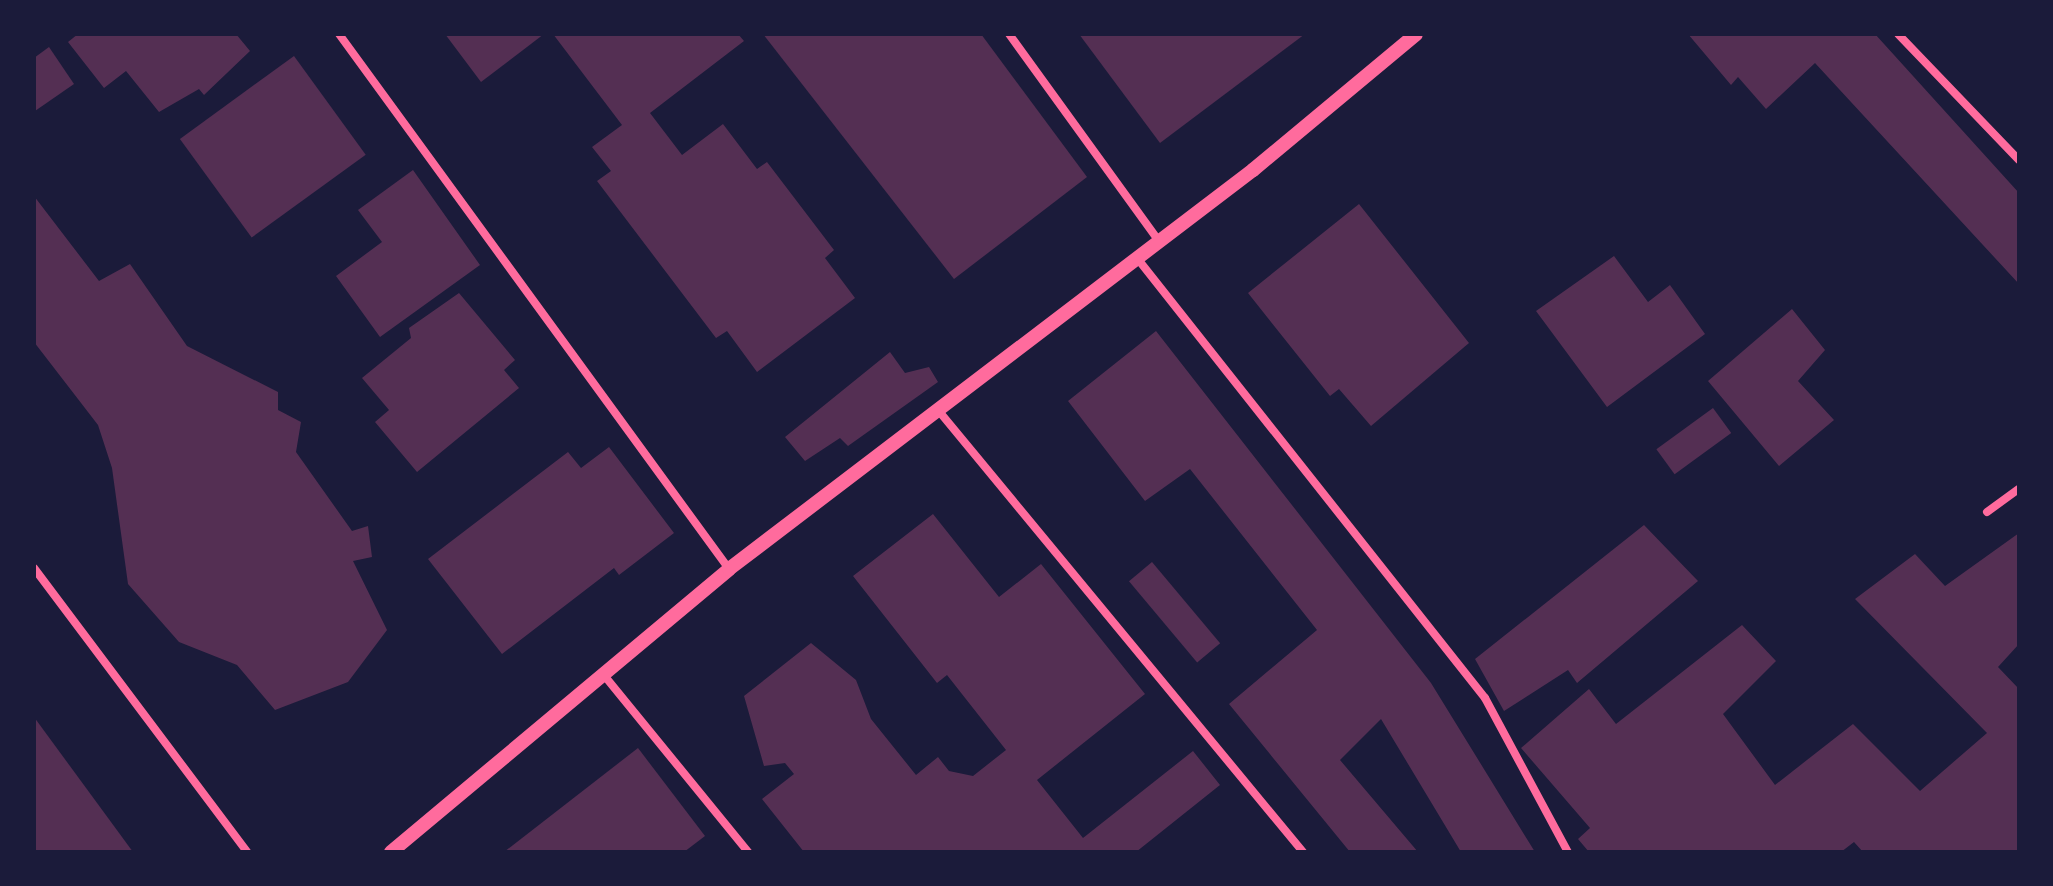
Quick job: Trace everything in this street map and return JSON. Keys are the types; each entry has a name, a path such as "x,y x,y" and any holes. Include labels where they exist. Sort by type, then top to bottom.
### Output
{"street":[{"path":"339,34 729,569"},
{"path":"1009,34 1159,241"},
{"path":"391,852 729,569 1159,241 1416,34"},
{"path":"1898,34 2019,160"},
{"path":"1137,258 1485,698 1568,852"},
{"path":"938,410 1303,852"},
{"path":"1987,512 2019,489"},
{"path":"34,568 247,852"},
{"path":"603,674 748,852"}],"building":[{"path":"78,34 236,34 250,51 204,95 199,89 159,112 126,71 104,88 68,42"},
{"path":"445,34 544,34 481,82"},
{"path":"553,34 738,34 744,41 650,113 682,155 723,124 757,169 767,162 834,250 825,258 855,298 757,372 727,331 716,338 597,181 611,171 592,147 622,125"},
{"path":"763,34 981,34 1087,177 954,279"},
{"path":"1079,34 1305,34 1160,143"},
{"path":"1688,34 1875,34 2019,193 2019,284 1815,63 1766,109 1738,77 1731,85"},
{"path":"49,47 74,84 35,111 34,58"},
{"path":"294,56 366,155 252,238 180,139"},
{"path":"413,170 480,265 380,337 336,276 382,242 358,210"},
{"path":"34,196 99,281 130,264 187,346 278,392 278,410 301,422 296,452 352,531 368,526 372,557 353,561 387,630 348,682 275,710 237,665 179,642 128,584 112,468 98,425 34,342"},
{"path":"1359,204 1469,343 1371,426 1339,389 1330,396 1248,293"},
{"path":"1614,256 1648,302 1670,285 1705,334 1607,407 1536,311"},
{"path":"459,293 515,360 504,370 519,388 417,472 375,422 389,410 362,378 411,338 409,328"},
{"path":"1792,309 1825,350 1798,381 1834,420 1779,466 1708,381"},
{"path":"1156,331 1431,683 1535,852 1461,852 1381,719 1340,760 1418,852 1350,852 1229,704 1317,630 1190,469 1145,501 1068,401"},
{"path":"890,352 905,373 929,367 938,382 848,446 840,438 805,461 785,437"},
{"path":"1713,408 1731,433 1675,474 1656,449"},
{"path":"609,447 674,533 619,575 614,568 502,654 428,559 568,452 581,468"},
{"path":"933,514 999,597 1041,564 1145,694 1037,780 1083,838 1193,751 1220,785 1136,852 804,852 762,799 794,774 785,763 764,766 744,696 811,643 856,680 871,719 916,775 938,757 949,771 973,776 1006,750 947,675 937,683 853,576"},
{"path":"1644,525 1698,581 1577,683 1568,670 1504,711 1475,659"},
{"path":"2019,533 2019,644 1998,667 2019,689 2019,852 1863,852 1854,842 1841,852 1589,852 1578,839 1590,828 1521,748 1589,689 1616,724 1742,625 1776,661 1723,714 1775,785 1853,724 1920,791 1987,733 1855,599 1915,554 1945,586"},
{"path":"1152,562 1220,643 1197,662 1129,581"},
{"path":"34,717 133,852 34,852"},
{"path":"638,748 705,836 684,852 504,852"}]}
